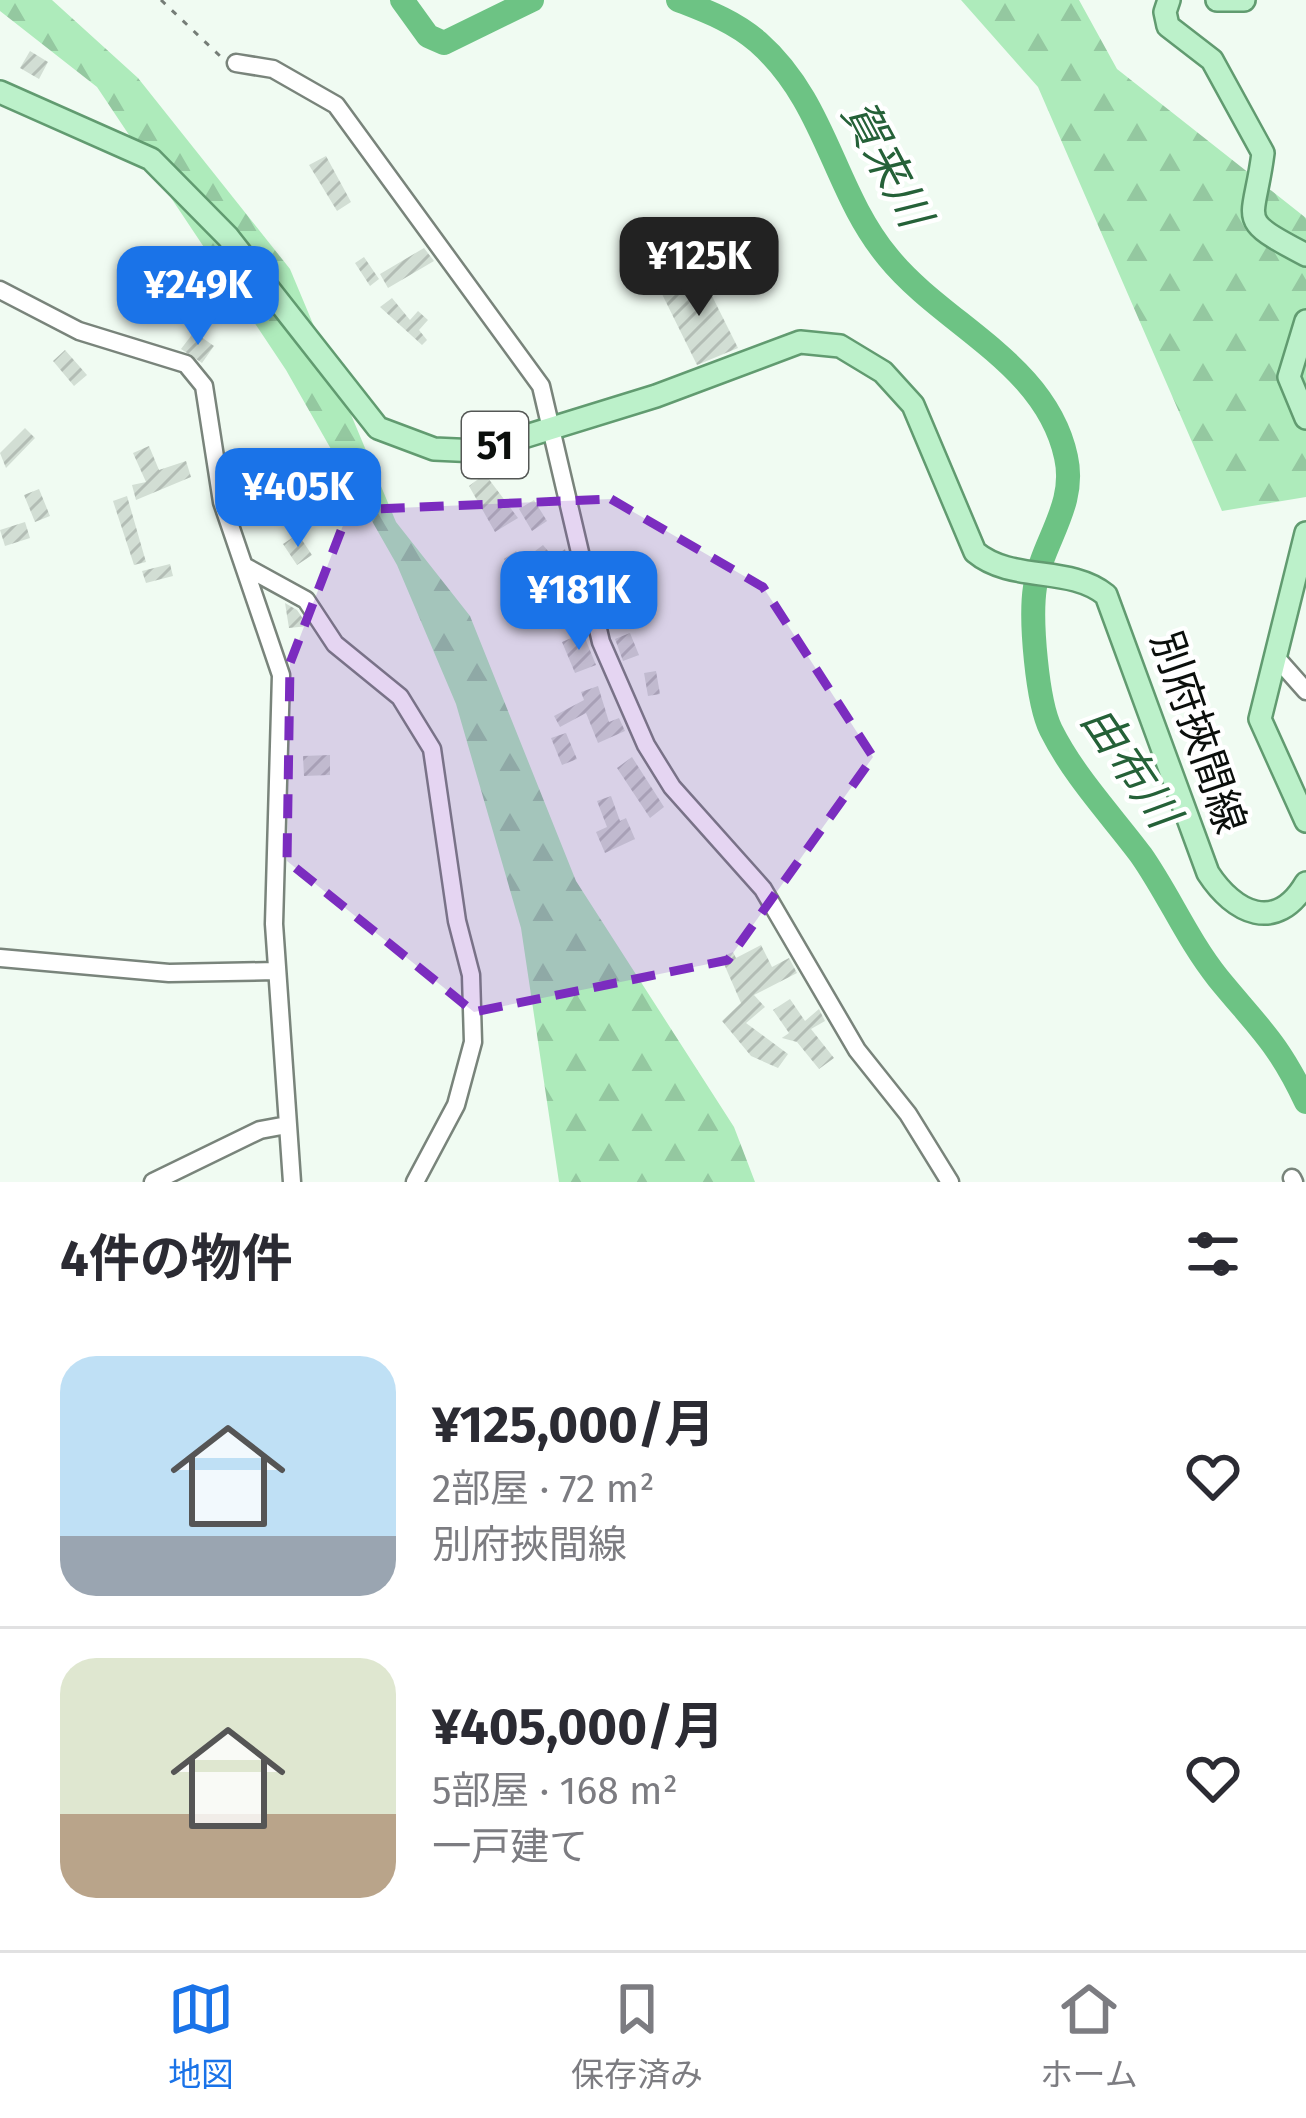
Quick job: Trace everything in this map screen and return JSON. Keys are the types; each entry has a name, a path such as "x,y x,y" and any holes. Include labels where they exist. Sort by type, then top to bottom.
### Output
{"main road":[{"path":"1169,0 1168,26 1212,60 1263,153 1251,207 1254,221 1271,239 1306,254"},
{"path":"1217,0 1244,0"},
{"name":"別府挾間線","path":"0,92 151,159 228,237 378,428 400,440 464,452 656,396 800,342 840,346 883,372 913,405 970,545 995,565 1091,583 1112,605 1150,723 1208,873 1225,898 1241,910 1266,913 1297,897 1306,883"},
{"path":"1306,321 1289,377 1306,418"},
{"name":"別府挾間線","path":"1306,533 1259,719 1306,821"}],"street":[{"path":"236,63 273,68 336,105 541,386 554,425 601,642 646,746 672,787 763,889 857,1050 908,1114 950,1182"},
{"path":"0,290 79,331 186,364 204,386 222,502 281,675 276,971 292,1182"},
{"path":"246,567 306,600 335,644 400,698 432,749 457,921 471,975 473,1042 456,1105 415,1182"},
{"path":"1274,655 1306,691"},
{"path":"0,958 169,974 276,971"},
{"path":"152,1182 260,1130 287,1125"}],"path":[{"path":"164,2 212,52 236,63"}],"highlighted area":[{"path":"611,499 763,587 873,757 728,960 474,1012 287,861 290,663 349,510"}],"green space":[{"path":"0,0 52,0 138,78 290,269 396,522 470,616 576,881 734,1127 755,1182 559,1182 521,928 456,704 397,565 286,370 97,87 0,11"},
{"path":"961,0 1079,0 1117,69 1306,218 1306,497 1222,511 1038,87"}],"building":[{"path":"30,51 48,62 39,79 20,68"},
{"path":"326,156 351,202 337,211 309,165"},
{"path":"424,248 434,261 388,288 380,274"},
{"path":"364,257 379,279 370,286 355,263"},
{"path":"700,272 738,348 697,365 661,292"},
{"path":"392,298 410,320 418,311 428,320 419,330 427,340 422,345 380,307"},
{"path":"194,332 214,346 202,363 181,349"},
{"path":"65,350 87,375 74,386 53,361"},
{"path":"25,428 35,438 6,468 0,453"},
{"path":"149,446 159,470 186,461 191,477 136,500 132,485 146,482 133,453"},
{"path":"485,474 518,518 495,532 469,486"},
{"path":"39,489 50,516 35,522 24,495"},
{"path":"127,496 146,562 134,565 113,501"},
{"path":"534,500 547,521 532,531 519,509"},
{"path":"25,522 30,538 5,546 0,530"},
{"path":"298,534 312,555 297,565 283,544"},
{"path":"543,545 553,557 565,549 575,589 528,610 504,559 516,551 522,561"},
{"path":"170,564 173,576 146,583 142,571"},
{"path":"285,603 297,610 308,626 289,628"},
{"path":"583,633 596,665 575,673 562,642"},
{"path":"630,633 639,655 623,661 615,639"},
{"path":"656,671 660,694 648,696 644,673"},
{"path":"598,686 609,722 619,718 625,731 598,743 586,713 560,727 554,716 584,700 581,692"},
{"path":"566,733 577,759 562,765 551,738"},
{"path":"330,755 330,775 304,776 303,756"},
{"path":"632,757 664,807 650,818 617,768"},
{"path":"611,796 620,821 626,818 635,839 605,853 596,832 607,827 597,801"},
{"path":"761,945 772,967 789,958 797,973 754,995 765,1007 746,1023 788,1054 778,1068 751,1056 722,1021 741,1003 721,957 733,952 736,958"},
{"path":"790,999 805,1021 819,1009 825,1021 811,1029 834,1058 819,1069 797,1042 782,1038 789,1033 773,1010"}],"waterway":[{"name":"賀来川","path":"402,0 428,36 444,43 532,0"},
{"name":"由布川","path":"678,0 739,28 781,66 800,92 854,204 888,257 1015,370 1055,424 1066,457 1067,492 1039,570 1033,619 1046,717 1071,763 1141,855 1207,963 1276,1049 1306,1102"}]}
